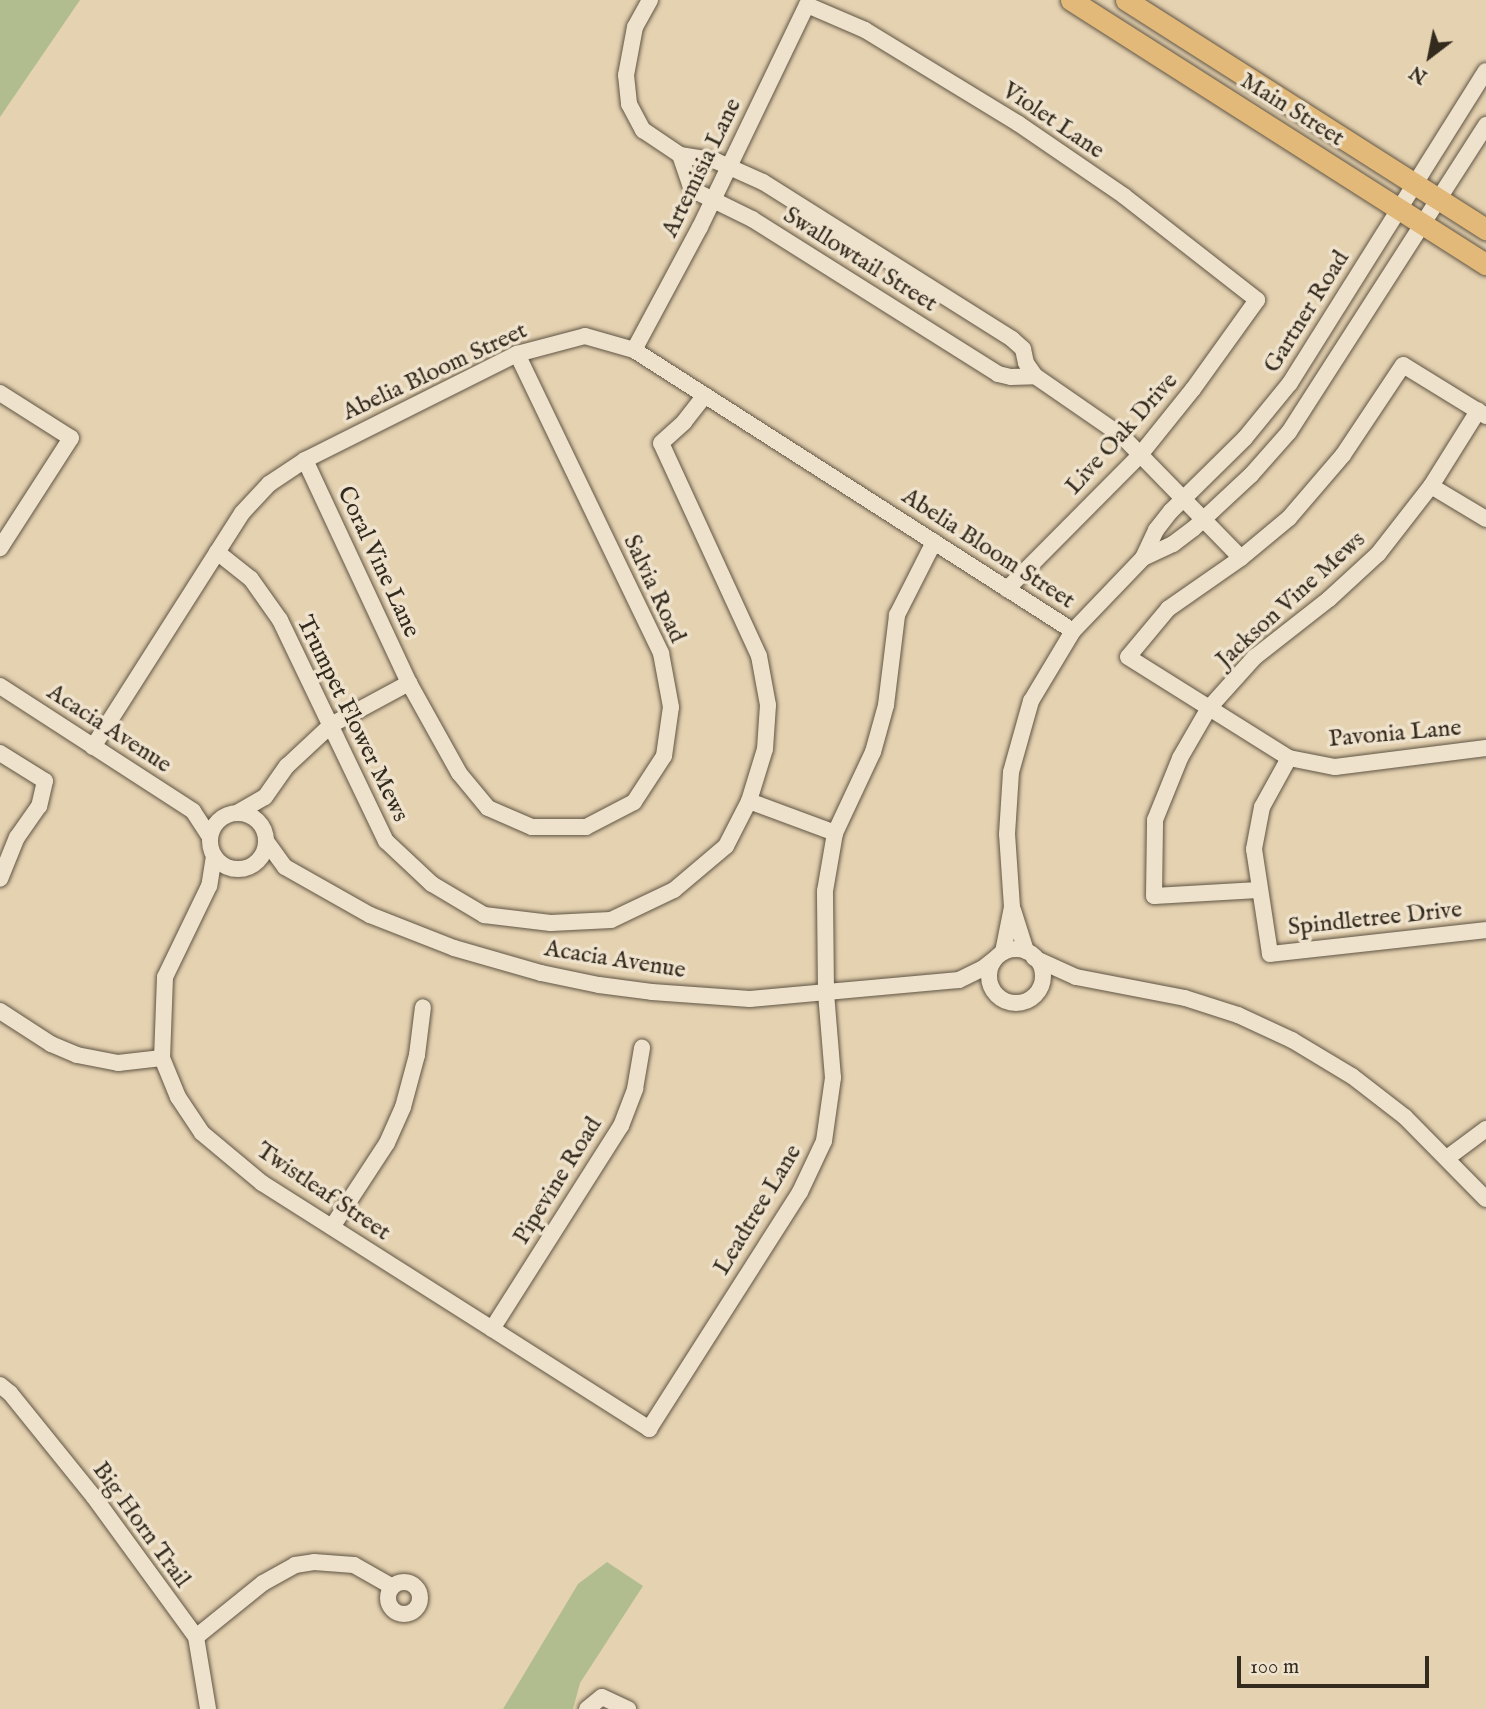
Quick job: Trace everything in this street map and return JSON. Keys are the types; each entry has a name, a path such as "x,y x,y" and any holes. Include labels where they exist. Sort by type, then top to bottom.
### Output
{"main road":[{"name":"Main Street","path":"1071,0 1486,264"},
{"name":"Main Street","path":"1126,0 1486,229"}],"street":[{"name":"Swallowtail Street","path":"650,0 635,26 626,75 629,104 643,130 680,155 707,158 764,182 1012,339 1023,349 1026,363 1035,376 1122,436 1241,558"},
{"name":"Artemisia Lane","path":"634,350 713,200 807,5"},
{"name":"Violet Lane","path":"807,5 865,30 1019,124 1124,196 1257,300"},
{"name":"Gartner Road","path":"1012,907 1007,834 1011,772 1031,701 1073,631 1143,558 1156,530 1183,499 1245,438 1290,383 1486,71"},
{"name":"Gartner Road","path":"1143,558 1173,544 1202,519 1251,475 1289,432 1486,125"},
{"name":"Swallowtail Street","path":"680,155 690,184 699,193 752,219 998,374 1011,377 1035,376"},
{"name":"Live Oak Drive","path":"1007,589 1140,455 1194,389 1257,300"},
{"name":"Abelia Bloom Street","path":"93,747 242,513 268,484 305,460 517,354 586,336 634,350 1073,631"},
{"name":"Salvia Road","path":"409,684 460,773 488,808 532,827 586,827 634,802 664,756 671,707 661,653 517,354"},
{"path":"1241,558 1289,517 1343,454 1403,365 1482,414"},
{"path":"0,393 71,438 0,548"},
{"name":"Trumpet Flower Mews","path":"217,552 251,579 280,620 386,841 432,884 484,915 551,923 611,920 674,890 726,846 749,801 765,738 768,705 760,656 661,443 684,422 705,395"},
{"name":"Jackson Vine Mews","path":"1258,890 1154,896 1155,820 1180,758 1209,708 1255,657 1329,599 1378,554 1482,414"},
{"name":"Coral Vine Lane","path":"305,460 409,684"},
{"path":"1431,486 1486,519"},
{"name":"Leadtree Lane","path":"649,1429 800,1192 824,1142 833,1078 826,992 825,891 835,833 873,752 887,705 897,615 914,576 934,542"},
{"name":"Pavonia Lane","path":"1241,558 1168,609 1128,657 1289,758 1335,766 1486,748"},
{"path":"238,869 221,863 214,856 210,837 219,820 265,797 287,766 331,725 409,684"},
{"name":"Acacia Avenue","path":"0,686 193,811 210,837"},
{"path":"0,753 45,781 39,806 17,838 0,879"},
{"path":"1258,890 1254,849 1262,807 1289,758"},
{"path":"209,886 238,869 255,863 261,857 265,836 265,797"},
{"path":"749,801 835,833"},
{"name":"Acacia Avenue","path":"193,811 232,814"},
{"path":"232,814 254,818 265,836"},
{"name":"Acacia Avenue","path":"265,836 285,867"},
{"name":"Twistleaf Street","path":"214,856 209,886 165,977 162,1058 178,1097 202,1133 262,1183 649,1429"},
{"name":"Acacia Avenue","path":"255,863 285,867 370,915 454,948 541,974 612,987 750,999 959,980"},
{"name":"Spindletree Drive","path":"1258,890 1270,954 1486,930"},
{"path":"1012,907 1030,955 1042,967 1043,987"},
{"path":"999,997 988,977 999,956 1012,907"},
{"path":"959,980 982,969 999,956 1030,955 1076,977 1185,998 1238,1015 1292,1040 1352,1076 1405,1117 1486,1199"},
{"path":"959,980 1016,1003 1027,1001 1043,987 1076,977"},
{"path":"332,1227 387,1143 403,1107 417,1055 423,1007"},
{"path":"0,1012 51,1044 77,1055 118,1063 162,1058"},
{"name":"Pipevine Road","path":"492,1329 621,1126 635,1089 642,1048"},
{"path":"1447,1158 1486,1129"},
{"name":"Big Horn Trail","path":"0,1385 10,1393 86,1487 196,1637 208,1709"},
{"path":"196,1637 262,1583 295,1565 314,1562 354,1565 391,1586"},
{"path":"587,1709 602,1698 628,1709"}],"green space":[{"path":"0,0 80,0 0,117"},
{"path":"607,1562 643,1586 580,1683 573,1709 503,1709 578,1584"}]}
